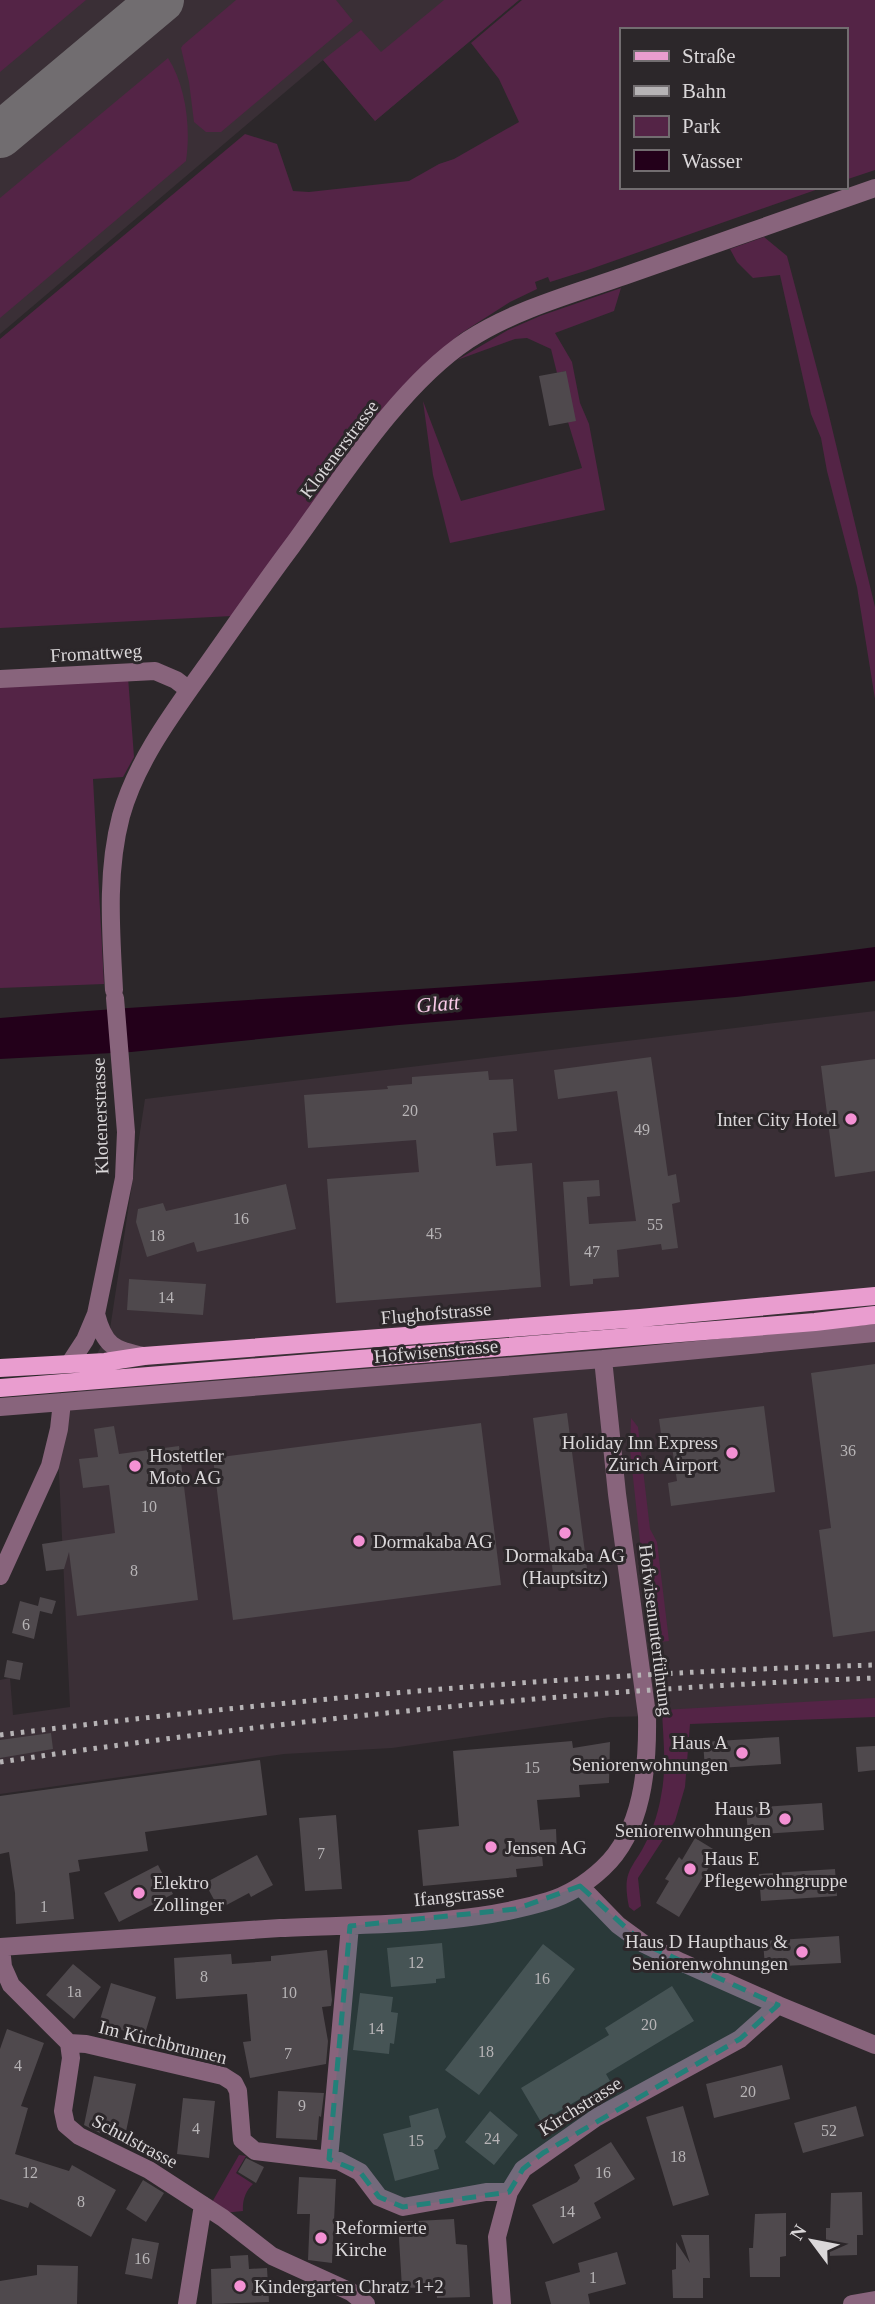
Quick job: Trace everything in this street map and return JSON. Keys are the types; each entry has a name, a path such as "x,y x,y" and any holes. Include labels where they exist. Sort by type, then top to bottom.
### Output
{"main road":[{"name":"Flughofstrasse","path":"0,1368 640,1318 875,1296"},
{"name":"Flughofstrasse","path":"0,1388 875,1315"}],"street":[{"name":"Klotenerstrasse","path":"71,1363 96,1314 124,1178 125,1132 110,903 121,815 131,788 153,745 189,690 385,421 422,379 468,340 501,321 577,292 875,188"},
{"name":"Fromattweg","path":"0,679 155,671 176,680 189,690"},
{"path":"96,1314 103,1336 111,1345 124,1352 144,1356"},
{"name":"Hofwisenstrasse","path":"0,1407 603,1359 875,1333"},
{"name":"Hofwisenunterführung","path":"580,1886 611,1860 633,1825 648,1748 647,1715 617,1494 603,1359"},
{"path":"0,1576 50,1466 60,1429 62,1402"},
{"path":"580,1886 618,1924 644,1944 778,2005 875,2045"},
{"name":"Ifangstrasse","path":"0,1947 460,1917 516,1909 552,1900 580,1886"},
{"path":"329,2159 350,1926"},
{"path":"0,1947 2,1967 11,1985 69,2043"},
{"name":"Kirchstrasse","path":"502,2304 496,2237 509,2192 523,2169 597,2117 740,2039 778,2005"},
{"name":"Im Kirchbrunnen","path":"69,2043 86,2044 223,2076 234,2084 238,2091 242,2140 255,2151 339,2161 360,2172 379,2197 403,2207 486,2192 509,2192"},
{"name":"Schulstrasse","path":"69,2043 71,2058 63,2111 66,2125 79,2136 149,2170 203,2205"},
{"path":"187,2304 203,2205 272,2256 351,2292 366,2304"},
{"path":"852,2304 875,2300"}],"highlighted area":[{"path":"580,1886 644,1944 778,2005 740,2039 543,2153 523,2169 509,2192 403,2207 379,2197 360,2172 329,2159 350,1926 516,1909"}],"shaded area":[{"path":"0,0 519,0 375,121 323,60 0,334"},
{"path":"875,1011 875,1716 610,1717 392,1748 284,1754 0,1794 0,1680 10,1678 13,1715 70,1707 57,1431 110,1329 145,1099"}],"green space":[{"path":"0,0 86,0 0,72"},
{"path":"236,0 336,0 353,21 221,132 206,132 194,122 181,48"},
{"path":"444,0 519,0 375,121 323,60 361,30 381,52"},
{"path":"522,0 875,0 875,170 847,179 847,28 620,28 620,189 818,189 585,271 550,282 548,277 535,282 537,289 510,302 460,334 416,373 232,616 0,628 0,339 245,134 277,144 293,191 309,192 409,181 519,122 499,79 471,43"},
{"path":"168,58 179,81 186,108 186,161 0,318 0,198"},
{"path":"764,237 787,256 826,403 875,607 875,699 857,587 821,438 811,414 780,275 753,278 737,262 730,249"},
{"path":"621,288 614,311 555,333 572,362 580,403 589,424 605,510 450,543 433,475 423,401 461,501 582,468 568,422 566,371 557,373 551,349 527,338 515,339 457,360 508,330"},
{"path":"128,677 134,757 123,777 93,779 104,984 0,988 0,683"},
{"path":"631,1418 638,1427 650,1529 657,1542 669,1641 651,1643 630,1450"},
{"path":"875,1698 875,1717 690,1724 685,1787 675,1821 638,1878 641,1906 634,1911 629,1907 628,1876 652,1828 663,1785 662,1710"},
{"path":"239,2155 246,2156 236,2173 253,2184 245,2196 243,2211 223,2213 211,2204"}],"water":[{"name":"Glatt","path":"875,947 875,981 736,997 399,1025 131,1052 0,1059 0,1018 547,980"}],"building":[{"path":"566,371 576,421 549,426 539,376"},
{"path":"651,1057 668,1176 676,1174 680,1202 672,1204 678,1248 662,1250 661,1244 617,1250 619,1277 593,1279 593,1284 570,1286 563,1182 599,1180 600,1196 587,1197 589,1224 636,1221 617,1091 558,1099 554,1070"},
{"name":"Inter City Hotel","path":"875,1059 875,1171 835,1177 821,1066"},
{"path":"488,1071 489,1080 513,1079 517,1131 493,1133 496,1166 532,1163 541,1287 336,1303 327,1179 419,1172 416,1140 308,1148 304,1095 388,1089 387,1086 412,1084 412,1077"},
{"path":"286,1184 296,1229 197,1252 194,1242 147,1257 136,1222 138,1209 163,1203 166,1211"},
{"path":"129,1279 206,1284 203,1315 127,1310"},
{"path":"875,1364 875,1631 833,1637 819,1530 831,1528 811,1373"},
{"path":"764,1406 775,1492 671,1506 668,1483 677,1481 671,1440 662,1441 659,1419"},
{"name":"Dormakaba AG (Hauptsitz)","path":"567,1413 588,1576 554,1581 533,1418"},
{"name":"Dormakaba AG","path":"481,1423 501,1585 233,1620 213,1458"},
{"path":"114,1426 119,1454 179,1446 198,1600 77,1616 69,1552 64,1569 46,1571 42,1544 115,1533 109,1485 83,1488 79,1459 98,1457 94,1429"},
{"path":"40,1597 56,1601 52,1614 40,1611 34,1639 12,1633 20,1601 38,1606"},
{"path":"7,1660 23,1663 20,1680 4,1677"},
{"path":"51,1733 53,1749 0,1758 0,1740"},
{"name":"Haus A Seniorenwohnungen","path":"779,1737 781,1764 705,1769 703,1742"},
{"path":"572,1741 573,1748 610,1742 609,1783 579,1785 580,1797 537,1800 540,1830 556,1829 557,1854 542,1855 543,1866 516,1869 517,1877 423,1886 418,1830 459,1826 453,1751"},
{"path":"875,1746 875,1770 858,1772 856,1747"},
{"path":"260,1760 267,1815 145,1832 148,1851 78,1860 80,1871 69,1873 74,1919 16,1924 9,1852 0,1854 0,1796"},
{"name":"Haus B Seniorenwohnungen","path":"822,1803 824,1830 748,1835 746,1808"},
{"path":"336,1815 342,1889 305,1891 299,1818"},
{"name":"Haus E Pflegewohngruppe","path":"695,1838 718,1852 679,1917 656,1903 669,1881 665,1879 679,1857 682,1860"},
{"path":"257,1855 273,1885 251,1897 249,1893 219,1909 205,1883"},
{"name":"Elektro Zollinger","path":"158,1865 173,1894 119,1922 104,1893"},
{"path":"835,1869 837,1896 761,1901 759,1874"},
{"name":"Haus D Haupthaus & Seniorenwohnungen","path":"839,1936 841,1963 765,1967 763,1941"},
{"path":"442,1943 445,1978 436,1979 436,1983 391,1987 387,1948"},
{"path":"543,1944 575,1969 479,2095 445,2070"},
{"path":"327,1950 332,2000 331,2006 322,2007 328,2041 326,2064 250,2078 243,2042 251,2041 247,1994 176,1999 174,1958 231,1954 232,1964 271,1961 271,1956"},
{"path":"73,1964 101,1987 74,2019 46,1995"},
{"path":"111,1983 156,1997 144,2037 99,2023"},
{"path":"672,1986 694,2021 606,2074 610,2081 541,2122 521,2088 609,2035 605,2028"},
{"path":"360,1993 393,1997 391,2012 398,2013 394,2044 390,2043 389,2054 353,2050"},
{"path":"7,2029 44,2043 21,2106 28,2108 15,2154 69,2171 72,2165 116,2190 91,2237 30,2202 28,2208 0,2199 0,2049"},
{"path":"782,2065 790,2099 714,2118 706,2084"},
{"path":"94,2076 136,2084 124,2141 110,2138 84,2125"},
{"path":"278,2091 324,2093 317,2140 276,2138"},
{"path":"183,2098 215,2101 209,2158 177,2154"},
{"path":"683,2106 709,2195 673,2206 646,2117"},
{"path":"856,2106 864,2136 803,2153 794,2123"},
{"path":"438,2108 446,2137 434,2150 439,2169 395,2181 383,2134 411,2127 409,2116"},
{"path":"490,2111 518,2135 494,2165 465,2142"},
{"path":"611,2142 635,2179 594,2203 601,2218 553,2244 532,2205 577,2182 580,2178 574,2165"},
{"path":"246,2158 264,2167 256,2183 238,2172"},
{"name":"Reformierte Kirche","path":"299,2177 336,2179 332,2263 308,2260 310,2214 297,2214"},
{"path":"143,2180 164,2193 146,2222 126,2209"},
{"path":"862,2192 863,2235 857,2235 857,2255 826,2256 826,2228 830,2228 831,2193"},
{"path":"786,2213 786,2256 780,2257 780,2277 750,2277 749,2248 753,2248 755,2214"},
{"path":"454,2219 456,2244 467,2245 470,2297 437,2298 436,2287 402,2288 398,2222"},
{"path":"681,2235 709,2235 710,2278 703,2278 703,2298 673,2298 672,2270 676,2269 676,2242 690,2263"},
{"path":"132,2238 159,2243 152,2279 125,2274"},
{"path":"617,2252 626,2284 588,2294 590,2304 551,2304 545,2282 580,2272 578,2263"},
{"name":"Kindergarten Chratz 1+2","path":"248,2255 249,2269 267,2268 269,2302 212,2304 211,2269 231,2268 230,2256"},
{"path":"37,2265 78,2266 77,2304 0,2304 0,2281 37,2275"}],"taxiway":[{"path":"0,135 161,0"}],"railway":[{"path":"0,1735 327,1699 546,1681 875,1665"},
{"path":"0,1762 218,1732 436,1708 655,1690 875,1678"}],"place":[{"name":"Inter City Hotel","path":"851,1119"},
{"name":"Holiday Inn Express Zürich Airport","path":"732,1453"},
{"name":"Hostettler Moto AG","path":"135,1466"},
{"name":"Dormakaba AG (Hauptsitz)","path":"565,1533"},
{"name":"Dormakaba AG","path":"359,1541"},
{"name":"Haus A Seniorenwohnungen","path":"742,1753"},
{"name":"Haus B Seniorenwohnungen","path":"785,1819"},
{"name":"Jensen AG","path":"491,1847"},
{"name":"Haus E Pflegewohngruppe","path":"690,1869"},
{"name":"Elektro Zollinger","path":"139,1893"},
{"name":"Haus D Haupthaus & Seniorenwohnungen","path":"802,1952"},
{"name":"Reformierte Kirche","path":"321,2238"},
{"name":"Kindergarten Chratz 1+2","path":"240,2286"}]}
